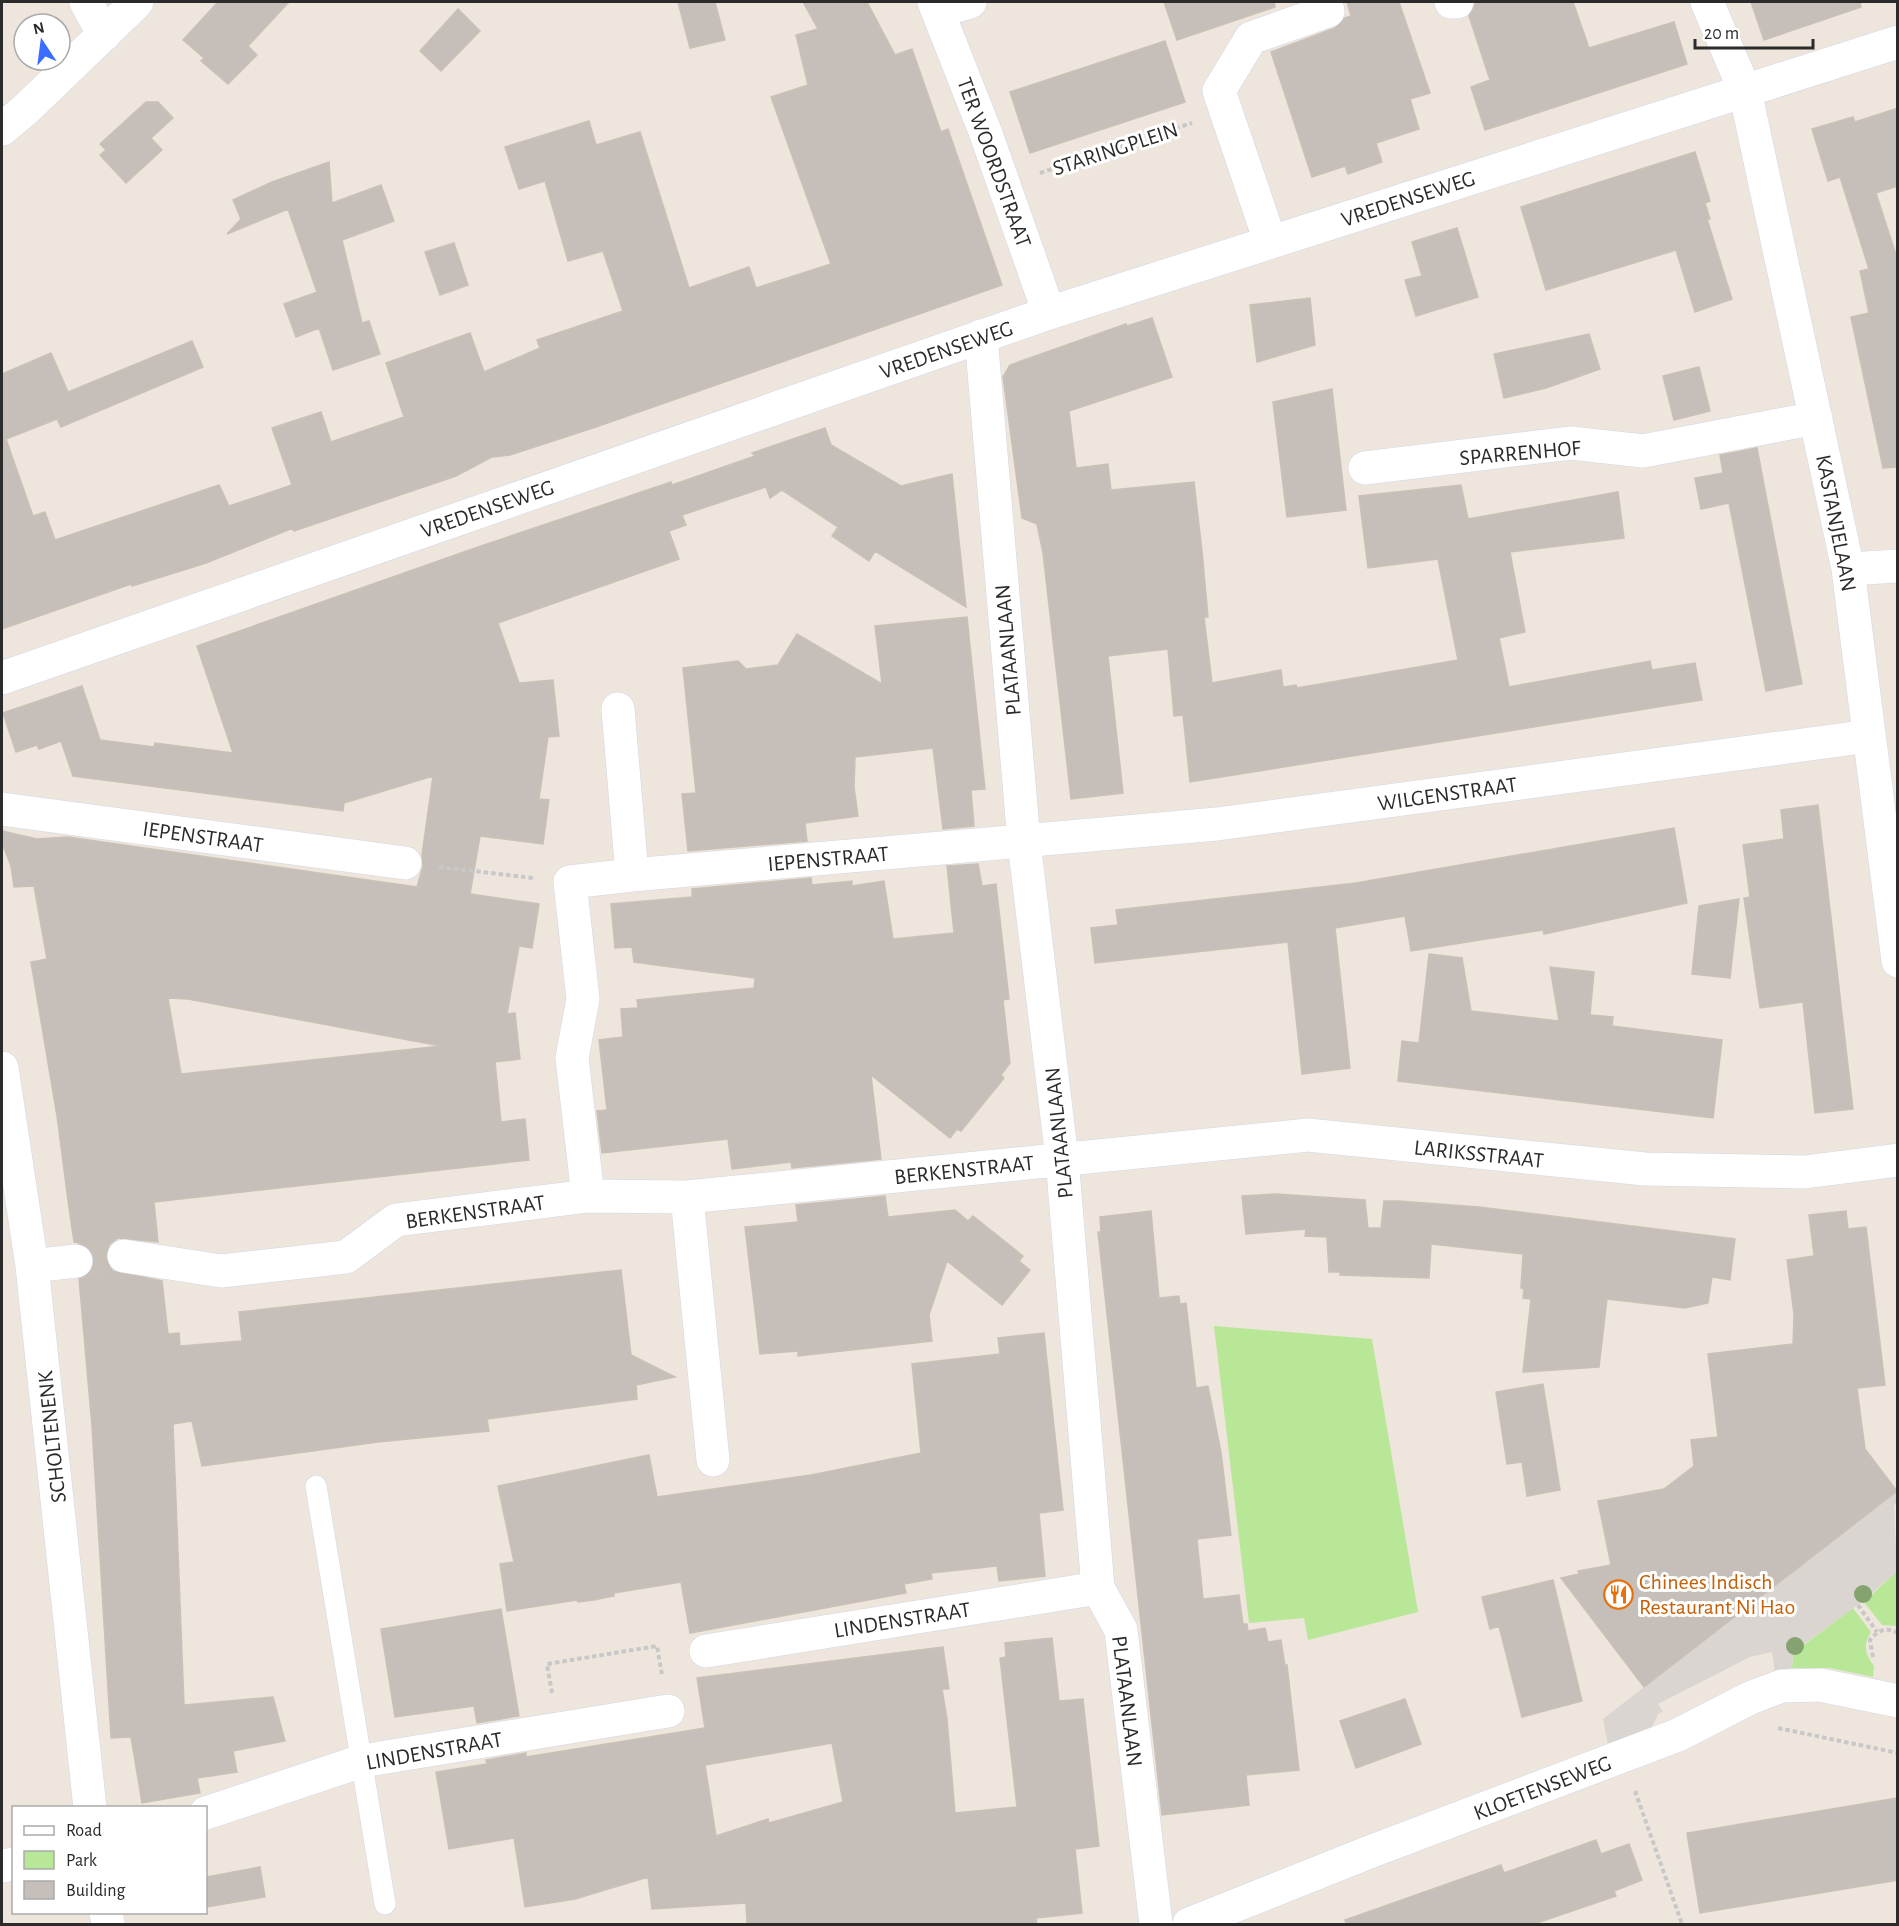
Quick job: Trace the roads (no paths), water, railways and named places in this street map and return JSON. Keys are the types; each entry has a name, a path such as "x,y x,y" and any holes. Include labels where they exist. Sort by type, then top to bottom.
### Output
{"street":[{"path":"86,2 104,35"},
{"path":"2,129 104,35 136,2"},
{"path":"1451,2 1457,2"},
{"name":"KASTANJELAAN","path":"1707,2 1745,91 1848,569 1898,961"},
{"name":"TER WOORDSTRAAT","path":"948,5 1005,185 1049,313"},
{"path":"1270,241 1220,91 1251,38 1328,11"},
{"name":"VREDENSEWEG","path":"2,678 1049,313 1898,42"},
{"name":"PLATAANLAAN","path":"981,336 1024,842 1062,1159 1098,1588 1121,1630 1156,1924"},
{"name":"SPARRENHOF","path":"1365,468 1571,443 1643,451 1816,418"},
{"path":"1848,569 1898,566"},
{"path":"618,709 632,875"},
{"name":"WILGENSTRAAT","path":"1024,842 1217,824 1869,736"},
{"name":"IEPENSTRAAT","path":"2,809 405,863"},
{"name":"IEPENSTRAAT","path":"588,1196 572,1058 583,999 570,882 1024,842"},
{"name":"SCHOLTENENK","path":"2,1068 32,1266 90,1806"},
{"name":"LARIKSSTRAAT","path":"1062,1159 1308,1135 1645,1169 1805,1172 1898,1160"},
{"name":"BERKENSTRAAT","path":"124,1256 221,1271 346,1257 396,1220 588,1196 687,1197 1062,1159"},
{"path":"687,1197 713,1460"},
{"path":"32,1266 76,1261"},
{"name":"LINDENSTRAAT","path":"706,1651 1098,1588"},
{"name":"KLOETENSEWEG","path":"1189,1924 1367,1853 1678,1735 1750,1698 1782,1686 1820,1685 1898,1701"},
{"name":"LINDENSTRAAT","path":"207,1814 362,1761 668,1711"}],"lane":[{"path":"316,1486 385,1904"}],"tunnel":[{"path":"76,1261 124,1256"}],"place":[{"name":"Chinees Indisch Restaurant Ni Hao","path":"1618,1594"}]}
